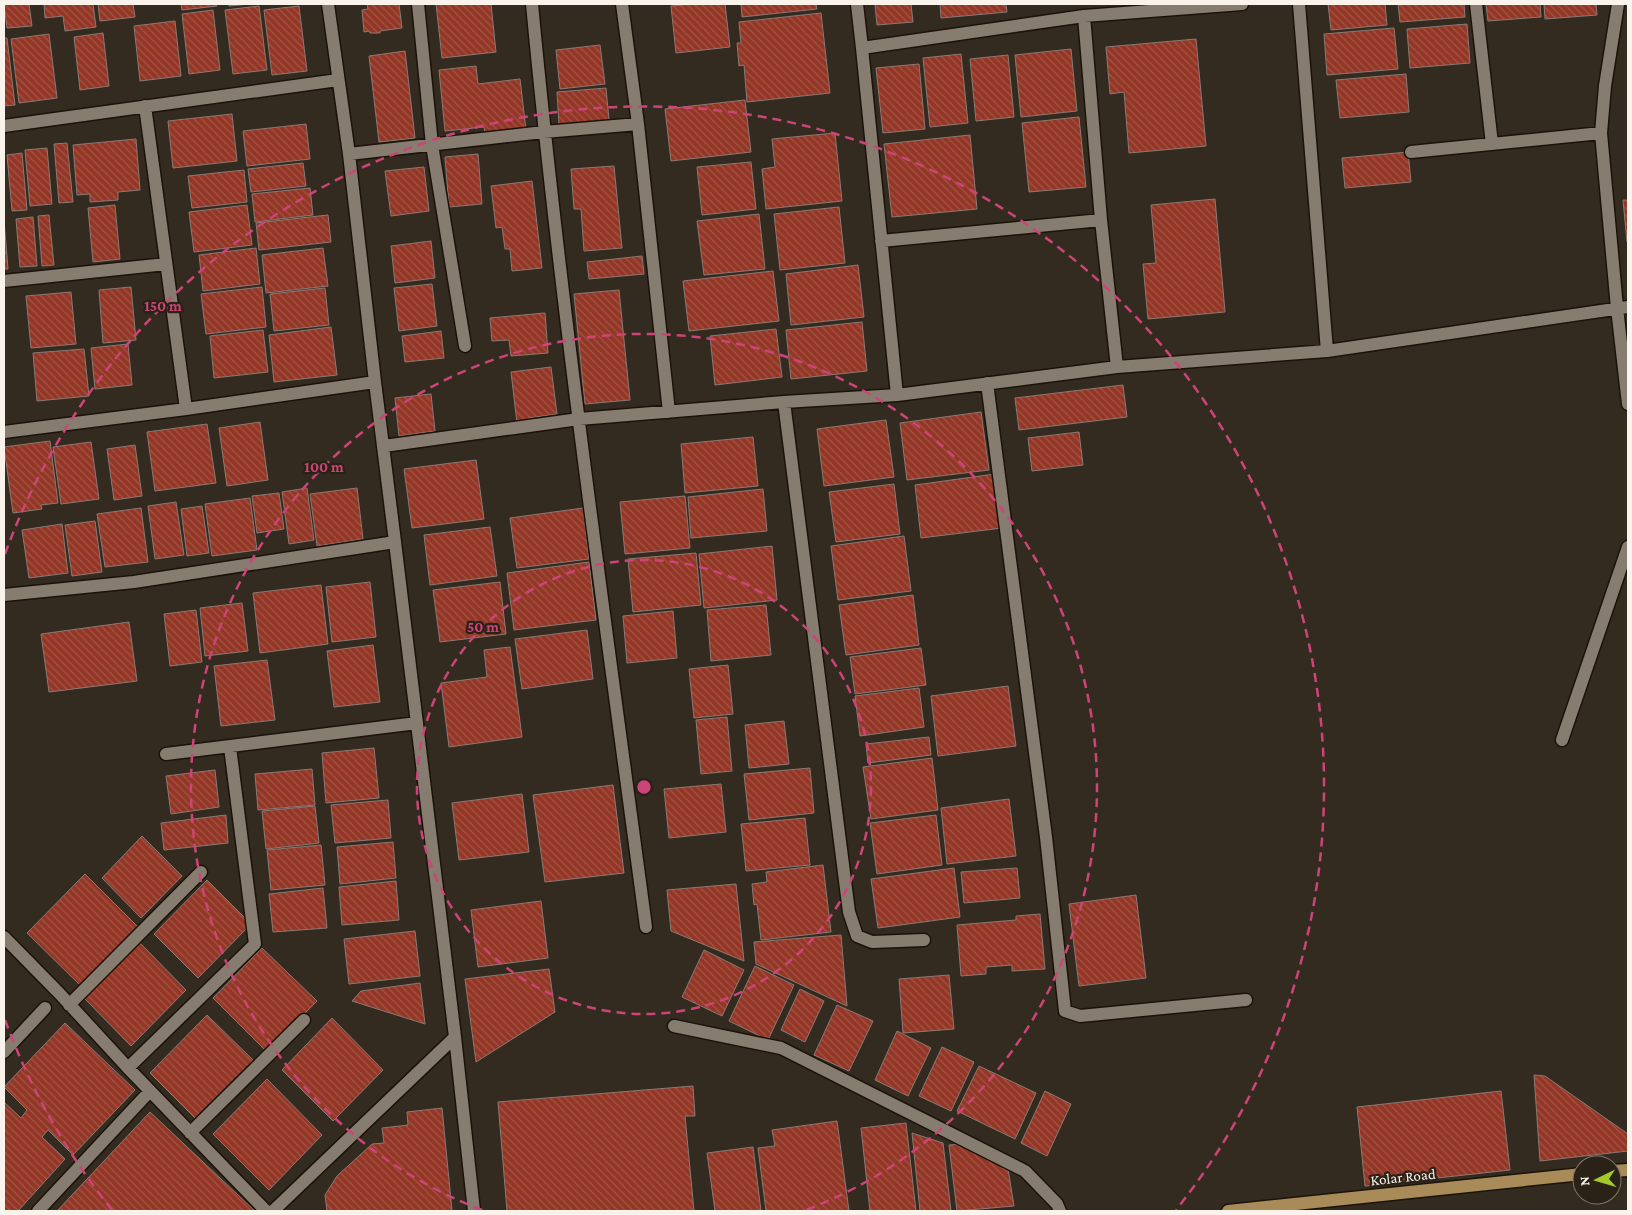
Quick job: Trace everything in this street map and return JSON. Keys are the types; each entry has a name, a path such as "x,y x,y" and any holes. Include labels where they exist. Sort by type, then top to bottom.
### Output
{"main road":[{"name":"Kolar Road","path":"1228,1211 1572,1175"}],"street":[{"path":"328,4 349,154 374,382 396,542 474,1211"},
{"path":"418,4 432,144 464,346"},
{"path":"532,4 544,132 579,419 646,927"},
{"path":"622,4 638,124 669,412"},
{"path":"857,4 897,395"},
{"path":"862,48 1084,16 1242,4"},
{"path":"1299,4 1327,351"},
{"path":"1476,4 1492,144"},
{"path":"1618,4 1605,86 1601,133 1623,308 1628,404"},
{"path":"1084,16 1101,220 1116,367"},
{"path":"4,126 338,80"},
{"path":"145,106 186,409"},
{"path":"349,154 544,132 638,124"},
{"path":"1412,152 1601,133"},
{"path":"881,241 1101,220"},
{"path":"4,281 166,264"},
{"path":"384,446 579,419 784,402 897,395 1116,367 1327,351 1623,308"},
{"path":"4,432 186,409 374,382"},
{"path":"987,383 1046,837 1064,1011 1080,1016 1246,1000"},
{"path":"784,402 849,912 857,936 872,942 924,940"},
{"path":"4,595 134,582 396,542"},
{"path":"1562,740 1628,547"},
{"path":"166,754 417,723"},
{"path":"128,1068 255,944 230,747"},
{"path":"69,1006 201,872"},
{"path":"4,937 59,993 150,1092 266,1211"},
{"path":"4,1052 45,1008"},
{"path":"190,1133 304,1020"},
{"path":"674,1026 781,1048 1025,1171 1057,1204 1060,1211"},
{"path":"273,1211 455,1037"},
{"path":"38,1211 150,1092"}],"building":[{"path":"4,4 29,4 32,26 7,28"},
{"path":"44,4 93,4 96,27 65,31 63,16 45,18"},
{"path":"98,4 133,4 135,17 100,21"},
{"path":"181,4 216,4 217,6 182,10"},
{"path":"228,4 250,4 229,6"},
{"path":"367,4 399,4 402,28 380,31 380,33 364,32 362,10 368,9"},
{"path":"436,4 491,4 496,52 442,58"},
{"path":"725,4 730,47 676,53 671,6"},
{"path":"741,4 816,4 817,9 742,17"},
{"path":"875,4 911,4 913,22 877,25"},
{"path":"940,4 1006,4 1007,12 941,18"},
{"path":"1328,4 1385,4 1387,25 1331,30"},
{"path":"1398,4 1464,4 1465,17 1400,22"},
{"path":"1486,4 1540,4 1541,17 1488,21"},
{"path":"1544,4 1596,4 1597,15 1545,19"},
{"path":"259,6 267,70 233,74 225,10"},
{"path":"299,6 307,71 272,75 264,10"},
{"path":"213,10 220,70 189,74 182,14"},
{"path":"821,13 830,93 747,102 744,65 739,66 737,43 741,43 739,22"},
{"path":"175,21 181,76 140,81 134,26"},
{"path":"1467,24 1470,63 1410,68 1407,29"},
{"path":"1394,28 1398,69 1327,75 1324,34"},
{"path":"103,33 109,86 80,90 74,37"},
{"path":"49,34 57,98 19,103 11,39"},
{"path":"4,38 7,38 15,105 4,106"},
{"path":"1196,39 1206,146 1129,153 1124,92 1110,94 1106,47"},
{"path":"600,45 605,84 560,89 556,50"},
{"path":"1071,49 1077,111 1021,117 1015,55"},
{"path":"405,51 415,138 379,142 369,56"},
{"path":"961,54 968,123 930,127 923,58"},
{"path":"1008,55 1014,117 976,121 970,59"},
{"path":"919,64 925,129 883,133 876,68"},
{"path":"476,66 478,84 520,79 526,130 485,134 484,127 445,131 439,70"},
{"path":"1406,74 1409,112 1340,118 1336,80"},
{"path":"606,88 609,120 559,124 557,92"},
{"path":"745,100 751,152 671,161 665,109"},
{"path":"232,114 237,161 173,168 168,121"},
{"path":"1079,117 1086,187 1029,192 1022,123"},
{"path":"306,124 310,159 247,166 243,131"},
{"path":"835,133 842,201 766,209 762,169 775,167 772,139"},
{"path":"970,135 977,209 892,217 884,144"},
{"path":"136,139 140,190 118,192 118,200 90,202 90,194 77,195 73,145"},
{"path":"67,143 73,202 59,203 54,144"},
{"path":"47,148 52,204 30,206 25,150"},
{"path":"1408,152 1411,182 1345,188 1342,158"},
{"path":"22,153 27,210 12,211 7,155"},
{"path":"478,154 482,204 449,207 445,157"},
{"path":"751,162 756,209 702,215 697,167"},
{"path":"303,163 306,186 251,192 248,169"},
{"path":"614,166 622,248 584,251 581,209 574,209 571,169"},
{"path":"424,167 429,211 391,216 385,171"},
{"path":"244,170 247,202 192,208 188,176"},
{"path":"532,181 542,268 512,271 510,249 505,249 502,227 496,228 491,186"},
{"path":"310,188 313,215 255,222 252,194"},
{"path":"1215,199 1225,312 1148,319 1143,264 1156,263 1151,205"},
{"path":"1623,200 1628,200 1627,242"},
{"path":"115,205 120,259 93,262 88,208"},
{"path":"247,205 252,245 194,252 189,212"},
{"path":"839,207 845,263 780,270 774,214"},
{"path":"759,214 765,269 704,275 697,221"},
{"path":"49,215 54,265 42,266 38,216"},
{"path":"328,215 331,242 259,250 256,223"},
{"path":"33,217 37,266 20,267 16,219"},
{"path":"4,220 8,269 4,269"},
{"path":"431,241 435,278 395,283 391,246"},
{"path":"256,248 260,284 203,291 199,255"},
{"path":"323,248 328,286 266,293 262,255"},
{"path":"642,256 644,274 589,279 587,262"},
{"path":"858,265 864,317 791,325 786,274"},
{"path":"773,271 779,321 689,331 683,281"},
{"path":"432,284 437,326 399,331 394,288"},
{"path":"131,287 136,340 103,343 99,290"},
{"path":"262,287 266,327 206,334 201,294"},
{"path":"325,288 329,325 274,331 270,294"},
{"path":"619,290 630,400 585,404 574,294"},
{"path":"71,292 76,344 31,348 26,296"},
{"path":"545,313 548,353 511,356 509,340 492,341 490,318"},
{"path":"862,322 867,371 791,379 786,330"},
{"path":"331,327 337,375 274,382 269,335"},
{"path":"776,329 782,377 715,385 710,336"},
{"path":"263,330 268,372 214,378 210,336"},
{"path":"441,331 444,358 405,362 402,336"},
{"path":"128,344 132,385 95,389 91,348"},
{"path":"84,349 89,396 37,401 33,353"},
{"path":"551,367 557,414 528,418 529,422 517,423 511,372"},
{"path":"1123,385 1127,417 1019,430 1015,398"},
{"path":"431,394 435,431 399,436 395,398"},
{"path":"981,412 989,470 907,480 900,423"},
{"path":"886,420 894,477 824,486 817,429"},
{"path":"260,422 268,480 227,486 219,428"},
{"path":"207,424 216,483 155,491 147,432"},
{"path":"1079,432 1083,465 1032,471 1028,438"},
{"path":"753,437 758,486 685,493 681,444"},
{"path":"50,441 58,503 41,505 42,509 13,513 4,447"},
{"path":"91,442 99,499 61,504 53,447"},
{"path":"135,445 142,496 114,500 107,449"},
{"path":"476,460 484,519 412,528 404,469"},
{"path":"995,474 1002,528 921,538 915,485"},
{"path":"894,484 900,534 836,542 829,492"},
{"path":"307,488 314,540 289,544 282,492"},
{"path":"357,488 363,539 317,546 310,494"},
{"path":"763,489 767,531 691,538 688,497"},
{"path":"279,493 284,529 257,533 252,496"},
{"path":"685,496 690,548 625,554 620,502"},
{"path":"250,498 257,550 212,556 205,504"},
{"path":"176,502 184,555 155,559 148,506"},
{"path":"202,506 209,553 187,556 181,509"},
{"path":"141,508 148,562 105,567 97,514"},
{"path":"583,508 589,559 517,568 510,518"},
{"path":"95,521 102,572 72,576 65,525"},
{"path":"62,524 68,573 29,578 22,530"},
{"path":"490,527 497,576 430,585 424,535"},
{"path":"904,536 911,591 838,600 831,546"},
{"path":"772,546 777,600 704,608 699,554"},
{"path":"696,553 701,605 633,612 628,559"},
{"path":"589,562 596,620 514,630 507,573"},
{"path":"370,582 376,637 332,642 326,587"},
{"path":"500,582 506,634 440,642 433,590"},
{"path":"321,585 328,644 260,653 253,593"},
{"path":"913,595 919,645 846,655 839,605"},
{"path":"242,603 248,651 205,656 200,608"},
{"path":"766,605 771,655 711,661 707,610"},
{"path":"196,610 202,662 170,666 164,614"},
{"path":"673,611 677,658 627,663 623,616"},
{"path":"129,622 137,681 49,692 41,634"},
{"path":"587,630 593,679 522,689 515,639"},
{"path":"373,645 380,702 334,707 327,651"},
{"path":"510,647 522,737 449,747 441,683 487,677 484,650"},
{"path":"921,648 926,685 855,694 850,657"},
{"path":"267,660 275,720 221,726 214,666"},
{"path":"728,665 733,714 694,718 689,669"},
{"path":"1008,686 1016,746 938,756 931,696"},
{"path":"919,688 924,727 860,736 855,696"},
{"path":"727,717 732,771 701,774 696,720"},
{"path":"784,721 789,764 749,768 745,725"},
{"path":"929,737 931,755 868,763 866,744"},
{"path":"374,748 379,798 326,803 322,753"},
{"path":"932,758 938,810 871,819 863,767"},
{"path":"810,768 814,813 749,820 744,774"},
{"path":"312,769 315,805 258,810 255,774"},
{"path":"215,770 219,807 171,814 166,776"},
{"path":"721,784 726,832 669,838 664,789"},
{"path":"613,785 624,873 545,882 533,795"},
{"path":"522,794 529,852 459,860 452,803"},
{"path":"1009,799 1016,856 947,864 941,808"},
{"path":"388,800 391,838 335,843 331,805"},
{"path":"315,806 319,843 266,849 262,811"},
{"path":"226,815 228,843 164,850 161,823"},
{"path":"936,815 942,865 877,874 870,823"},
{"path":"805,818 810,865 746,871 741,824"},
{"path":"142,836 182,876 141,918 102,878"},
{"path":"393,842 396,878 340,884 337,847"},
{"path":"321,845 325,885 271,890 267,850"},
{"path":"823,865 831,932 761,940 757,904 754,905 752,884 767,882 766,872"},
{"path":"954,868 960,917 878,928 871,879"},
{"path":"1017,868 1020,898 964,903 961,872"},
{"path":"85,874 138,927 80,985 27,933"},
{"path":"207,880 251,924 198,978 154,934"},
{"path":"396,881 399,920 342,925 339,887"},
{"path":"736,884 744,961 671,931 667,890"},
{"path":"323,888 327,928 273,932 269,894"},
{"path":"1136,895 1146,978 1079,986 1069,904"},
{"path":"541,901 548,958 478,967 471,910"},
{"path":"1040,914 1045,969 1012,971 1012,965 986,967 986,974 961,976 957,925 1016,920 1016,916"},
{"path":"415,931 420,976 349,984 344,939"},
{"path":"841,935 847,1006 756,964 754,942"},
{"path":"140,943 186,990 131,1046 85,999"},
{"path":"262,948 317,1001 267,1052 213,998"},
{"path":"704,950 744,970 722,1016 682,997"},
{"path":"755,966 794,985 768,1040 729,1021"},
{"path":"549,969 555,1012 476,1062 465,979"},
{"path":"949,975 954,1029 903,1033 899,979"},
{"path":"420,983 425,1024 352,1001 361,991"},
{"path":"800,989 824,1001 805,1042 781,1030"},
{"path":"837,1005 873,1021 849,1071 814,1055"},
{"path":"207,1015 254,1061 197,1120 150,1073"},
{"path":"332,1018 383,1070 333,1121 282,1070"},
{"path":"65,1023 135,1090 73,1155 48,1130 42,1137 65,1159 18,1211 4,1211 4,1102 21,1118 27,1110 4,1087"},
{"path":"897,1031 931,1048 908,1096 875,1080"},
{"path":"942,1047 974,1062 951,1111 919,1096"},
{"path":"979,1066 1036,1093 1015,1139 957,1111"},
{"path":"1534,1075 1545,1076 1628,1134 1628,1151 1572,1155 1572,1157 1540,1161"},
{"path":"267,1079 322,1135 269,1190 213,1134"},
{"path":"693,1086 695,1116 685,1116 694,1211 507,1211 498,1102"},
{"path":"1045,1091 1071,1104 1047,1156 1021,1143"},
{"path":"1501,1091 1510,1170 1365,1186 1357,1107"},
{"path":"442,1108 452,1211 327,1211 325,1195 337,1176 372,1144 384,1143 382,1128 408,1125 407,1112"},
{"path":"150,1112 255,1211 57,1211"},
{"path":"837,1121 849,1211 766,1211 758,1148 775,1146 772,1130"},
{"path":"906,1123 916,1211 870,1211 861,1128"},
{"path":"912,1133 943,1143 951,1211 920,1211"},
{"path":"964,1144 1008,1169 1014,1206 957,1211 949,1145"},
{"path":"753,1147 761,1211 715,1211 707,1153"}]}
